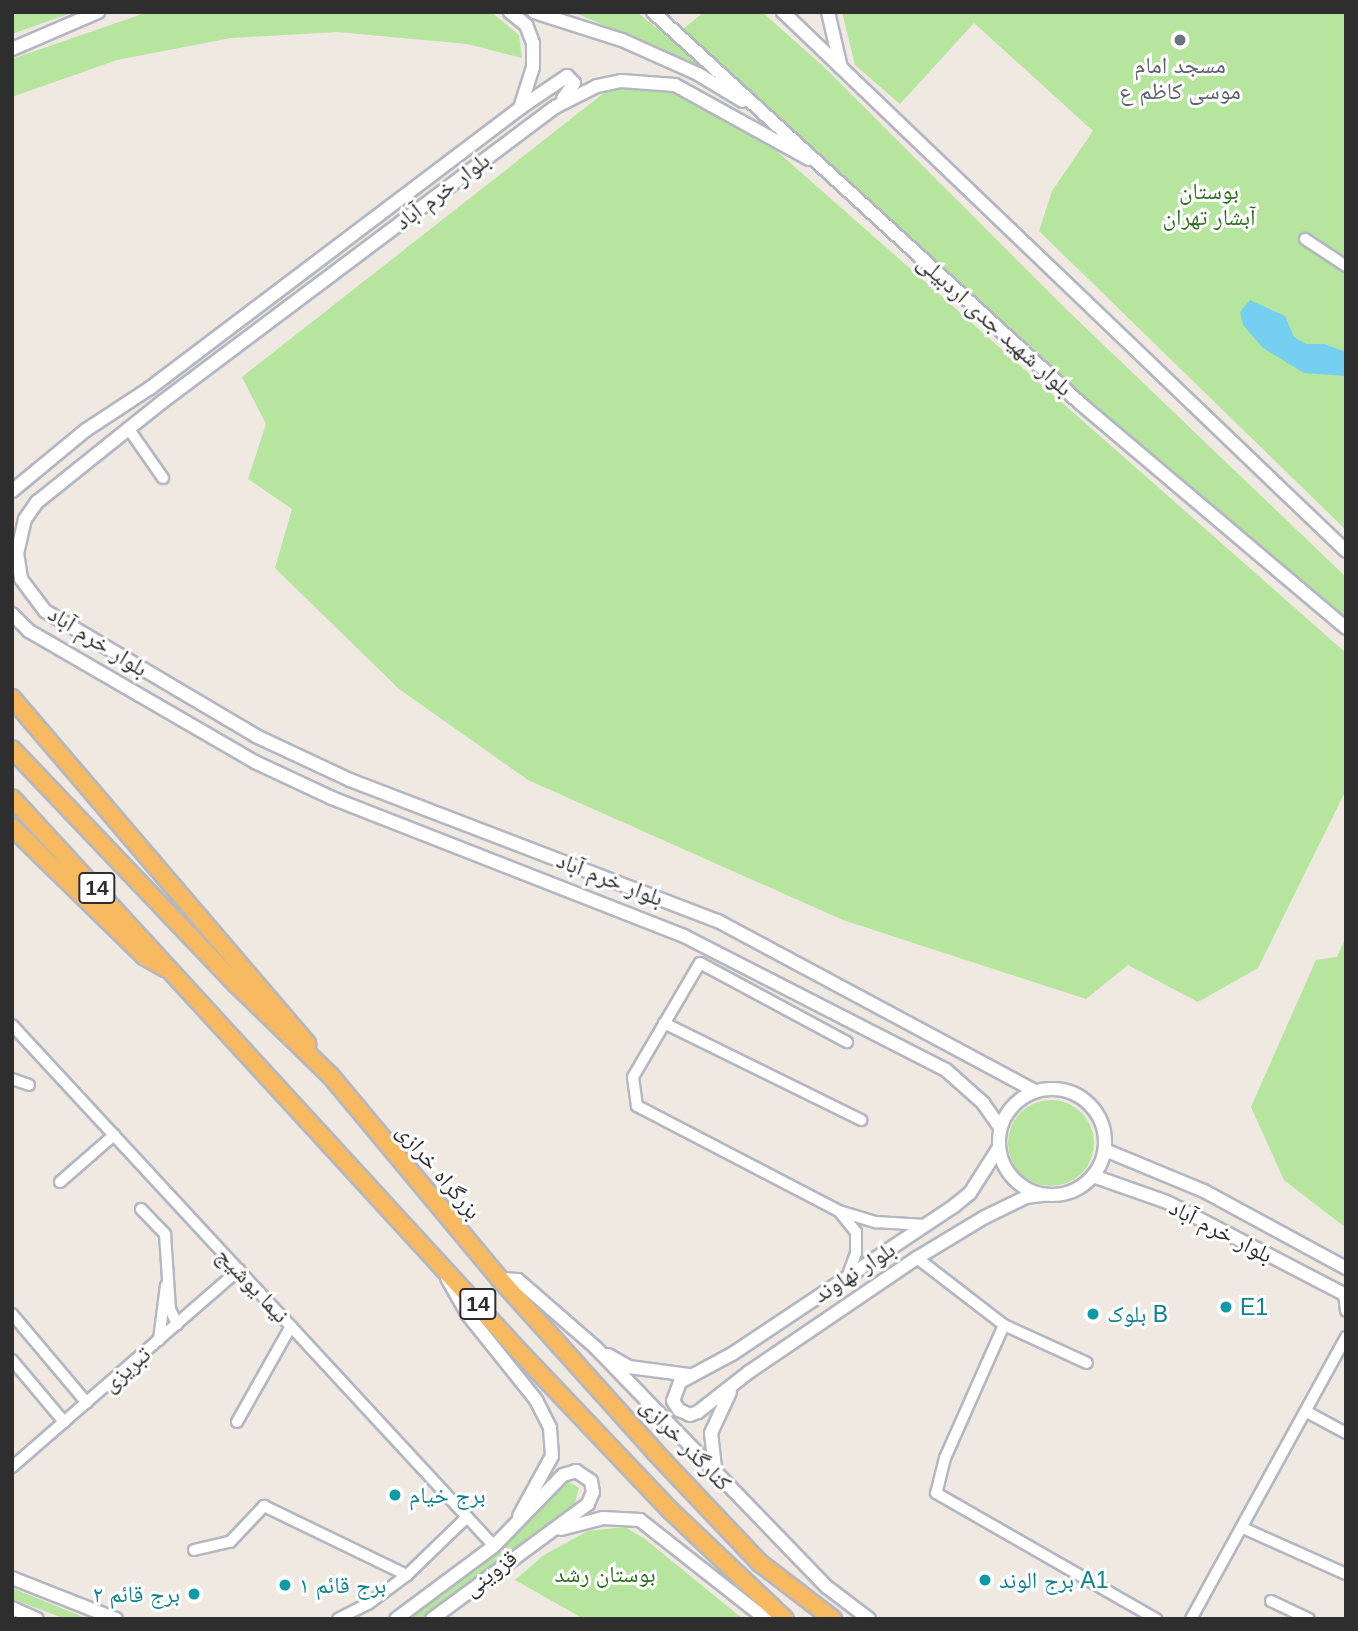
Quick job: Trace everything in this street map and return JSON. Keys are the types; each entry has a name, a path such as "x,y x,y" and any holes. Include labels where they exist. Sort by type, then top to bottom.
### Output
{"highway":[{"path":"12,698 284,1011 330,1075"},
{"name":"بزرگراه خرازی","path":"12,748 236,984 330,1075 500,1279 760,1563 833,1619"},
{"name":"14","path":"12,798 182,978 670,1510 785,1619"},
{"path":"12,827 144,956 182,978"}],"street":[{"path":"12,49 97,12"},
{"path":"510,12 526,25 533,43 533,67 520,108"},
{"path":"534,12 622,40 698,74 768,116"},
{"name":"بلوار شهید جدی اردبیلی","path":"653,12 1081,404 1346,628"},
{"path":"783,12 1346,551"},
{"path":"828,12 841,68"},
{"name":"بلوار خرم آباد","path":"12,491 86,430 150,388 520,108 567,76 574,83 572,91 555,107 162,401 37,502 25,519 17,553 21,579 44,611 256,736 350,780 718,921 1035,1091"},
{"name":"بلوار خرم آباد","path":"555,107 597,86 621,81 675,85 821,166"},
{"path":"1305,239 1346,266"},
{"path":"150,388 162,401"},
{"path":"128,428 163,478"},
{"name":"بلوار خرم آباد","path":"12,614 29,631 255,762 332,797 708,948 946,1070 983,1103 1000,1127"},
{"path":"708,948 633,1077 637,1106 839,1211 876,1222 926,1226"},
{"path":"700,962 847,1042"},
{"path":"783,1007 792,991"},
{"path":"664,1023 861,1120"},
{"name":"نیما یوشیج","path":"12,1025 494,1546"},
{"path":"12,1079 29,1085"},
{"path":"1062,1090 1086,1101 1101,1123 1105,1150 1093,1177 1070,1193 1041,1195 1013,1179 999,1149 1000,1127 1019,1099 1035,1091 1062,1090"},
{"path":"60,1182 114,1135"},
{"name":"بلوار نهاوند","path":"691,1375 732,1354 926,1226 970,1193 999,1149"},
{"name":"بلوار خرم آباد","path":"1105,1150 1204,1191 1346,1268"},
{"name":"بلوار خرم آباد","path":"1093,1177 1167,1202 1345,1294"},
{"name":"بلوار نهاوند","path":"749,1371 917,1258 985,1217 1026,1197 1041,1195"},
{"path":"141,1209 165,1234 170,1309 177,1324"},
{"path":"839,1211 856,1232 856,1253 848,1275"},
{"path":"433,1254 468,1315 536,1400 550,1428 552,1456 512,1528"},
{"path":"917,1258 1004,1325 1087,1363"},
{"name":"تبریزی","path":"12,1467 239,1270"},
{"path":"159,1340 157,1326 169,1271"},
{"name":"کنارگذر خرازی","path":"500,1279 518,1279 595,1347 716,1476 827,1587 869,1619"},
{"path":"1345,1294 1346,1311"},
{"path":"12,1314 86,1403"},
{"path":"1004,1325 946,1458 936,1493 1156,1619"},
{"path":"237,1422 291,1326"},
{"path":"1191,1619 1346,1337"},
{"path":"595,1347 629,1367 691,1375"},
{"path":"12,1360 64,1422"},
{"path":"691,1375 680,1382 673,1401 690,1415 749,1371"},
{"path":"716,1476 711,1433 723,1401 749,1371"},
{"path":"1307,1412 1346,1433"},
{"name":"قزوینی","path":"396,1619 494,1546 563,1475 582,1472 591,1481 592,1498 432,1619"},
{"path":"194,1550 230,1542 264,1506 407,1575"},
{"path":"338,1619 368,1604 407,1575 467,1517"},
{"path":"551,1531 603,1518 640,1520 766,1619"},
{"path":"1243,1528 1346,1574"},
{"path":"12,1578 116,1619"},
{"path":"1271,1601 1309,1619"},
{"path":"12,1608 37,1619"}],"green space":[{"path":"12,12 74,12 12,34"},
{"path":"148,12 491,12 519,35 522,58 467,44 338,32 231,38 117,60 12,97 12,59"},
{"path":"573,12 637,12 736,94 646,43"},
{"path":"704,12 762,12 823,66 1065,308 1346,577 1346,619 1087,402 683,29"},
{"name":"بوستان آبشار تهران","path":"842,12 1346,12 1346,530 1039,231 1052,191 1093,131 974,23 900,104 855,65"},
{"path":"614,85 665,85 737,116 1346,653 1346,790 1258,968 1198,1002 1128,965 1086,999 843,920 528,780 399,689 275,568 292,509 248,479 266,424 242,377"},
{"path":"1346,936 1346,1228 1284,1180 1251,1107 1316,960 1337,957"},
{"path":"1051,1100 1075,1107 1087,1119 1094,1143 1087,1167 1075,1179 1051,1186 1027,1179 1015,1167 1008,1143 1015,1119 1027,1107"},
{"path":"564,1479 579,1488 574,1506 423,1619 409,1619"},
{"name":"بوستان رشد","path":"625,1527 645,1539 743,1619 584,1619 515,1580 544,1555 588,1531"},
{"path":"12,1588 88,1619 66,1619 12,1599"}],"water":[{"path":"1250,300 1285,316 1294,337 1306,344 1324,344 1346,352 1346,376 1304,373 1263,348 1243,325 1240,312"}],"place":[{"name":"مسجد امام موسی کاظم ع","path":"1180,40"},
{"name":"E1","path":"1226,1307"},
{"name":"بلوک B","path":"1093,1314"},
{"name":"برج خیام","path":"395,1495"},
{"name":"برج الوند A1","path":"985,1580"},
{"name":"برج قائم ۱","path":"285,1585"},
{"name":"برج قائم ۲","path":"194,1594"}]}
